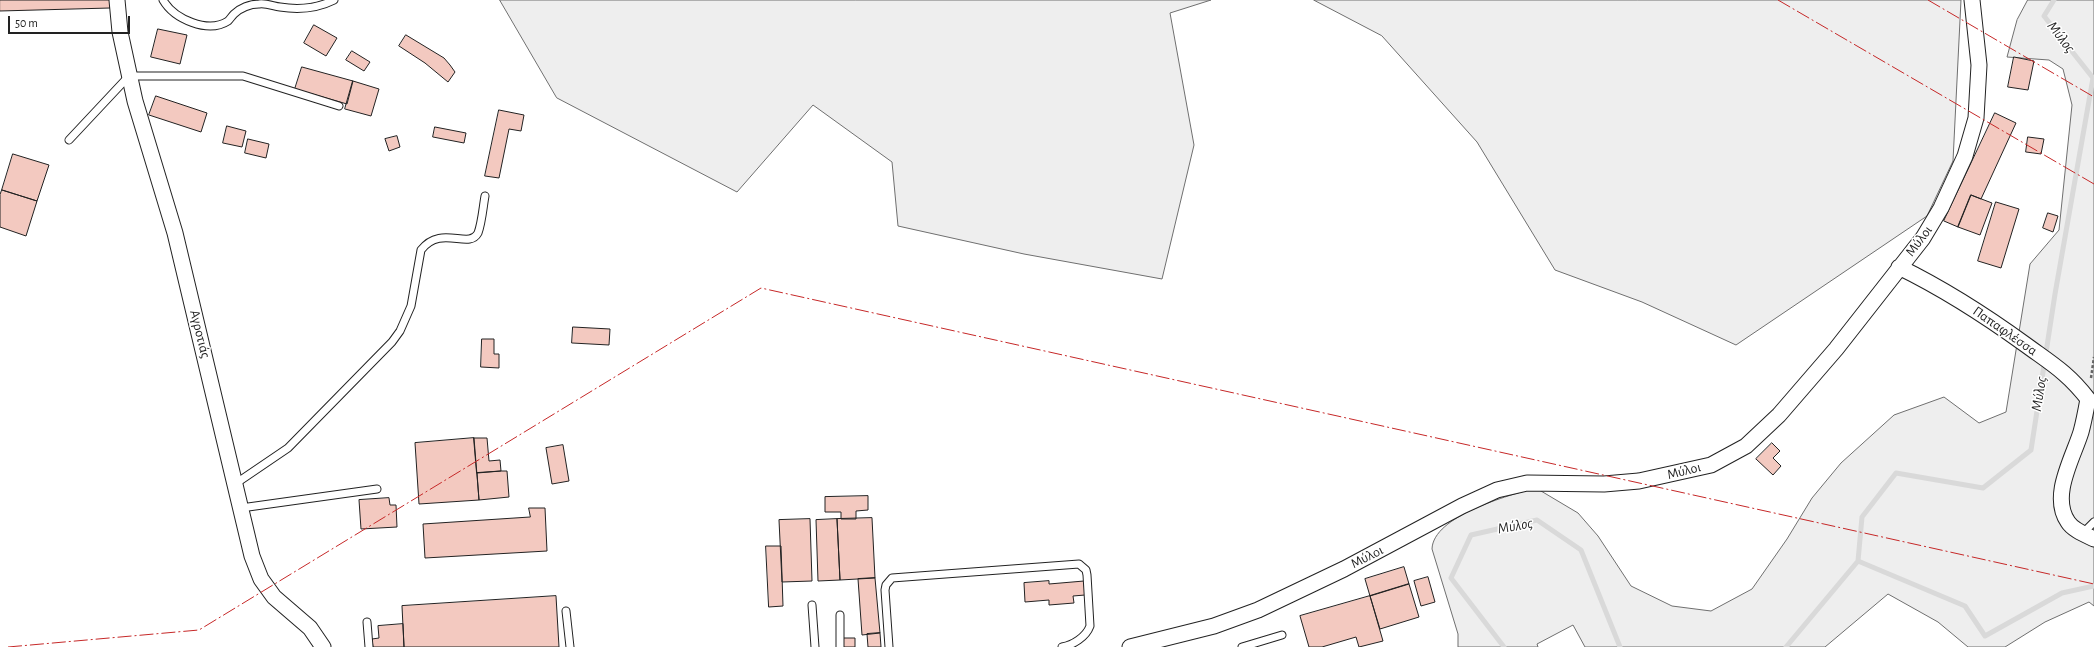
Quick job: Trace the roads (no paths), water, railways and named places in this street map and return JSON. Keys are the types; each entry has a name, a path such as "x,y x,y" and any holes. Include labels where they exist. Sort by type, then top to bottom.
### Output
{"street":[{"name":"Αγροτιάς","path":"117,0 120,32 129,76 175,233 252,556 261,579 274,597 310,628 323,647"},
{"name":"Μύλοι","path":"1139,646 1214,626 1258,610 1344,569 1467,503 1497,490 1527,483 1586,485 1639,481 1696,469 1722,460 1746,446 1779,415 1836,349 1934,222 1958,173 1976,118 1979,80 1972,0"},
{"name":"Παπαφλέσσα","path":"1900,267 1947,292 2036,352 2074,380 2088,399 2082,431 2066,476 2062,496 2064,512 2069,523 2089,536"}],"lane":[{"path":"163,0 171,11 177,16 201,25 219,24 228,21 234,13 252,4 298,9 315,7 334,0"},
{"path":"69,140 129,76 243,76 339,106"},
{"path":"235,484 288,448 383,352 400,331 411,306 421,250 426,244 434,239 442,237 467,240 474,237 478,230 485,196"},
{"path":"241,508 377,489"},
{"path":"2089,536 2094,522"},
{"path":"889,647 885,590 888,581 892,578 1079,564 1086,570 1087,575 1090,626 1086,633 1074,644 1062,647"},
{"path":"812,605 815,647"},
{"path":"566,611 570,647"},
{"path":"840,615 840,647"},
{"path":"367,622 369,647"},
{"path":"1242,647 1282,636"}],"waterway":[{"name":"Μύλος","path":"1786,647 1858,561 1862,517 1896,473 1983,488 2031,450 2055,294 2093,78 2044,16 2054,0"},
{"name":"Μύλος","path":"1504,647 1451,578 1471,535 1537,520 1581,550 1620,647"},
{"path":"1858,561 1965,606 1985,636 2062,593 2094,586"}]}
